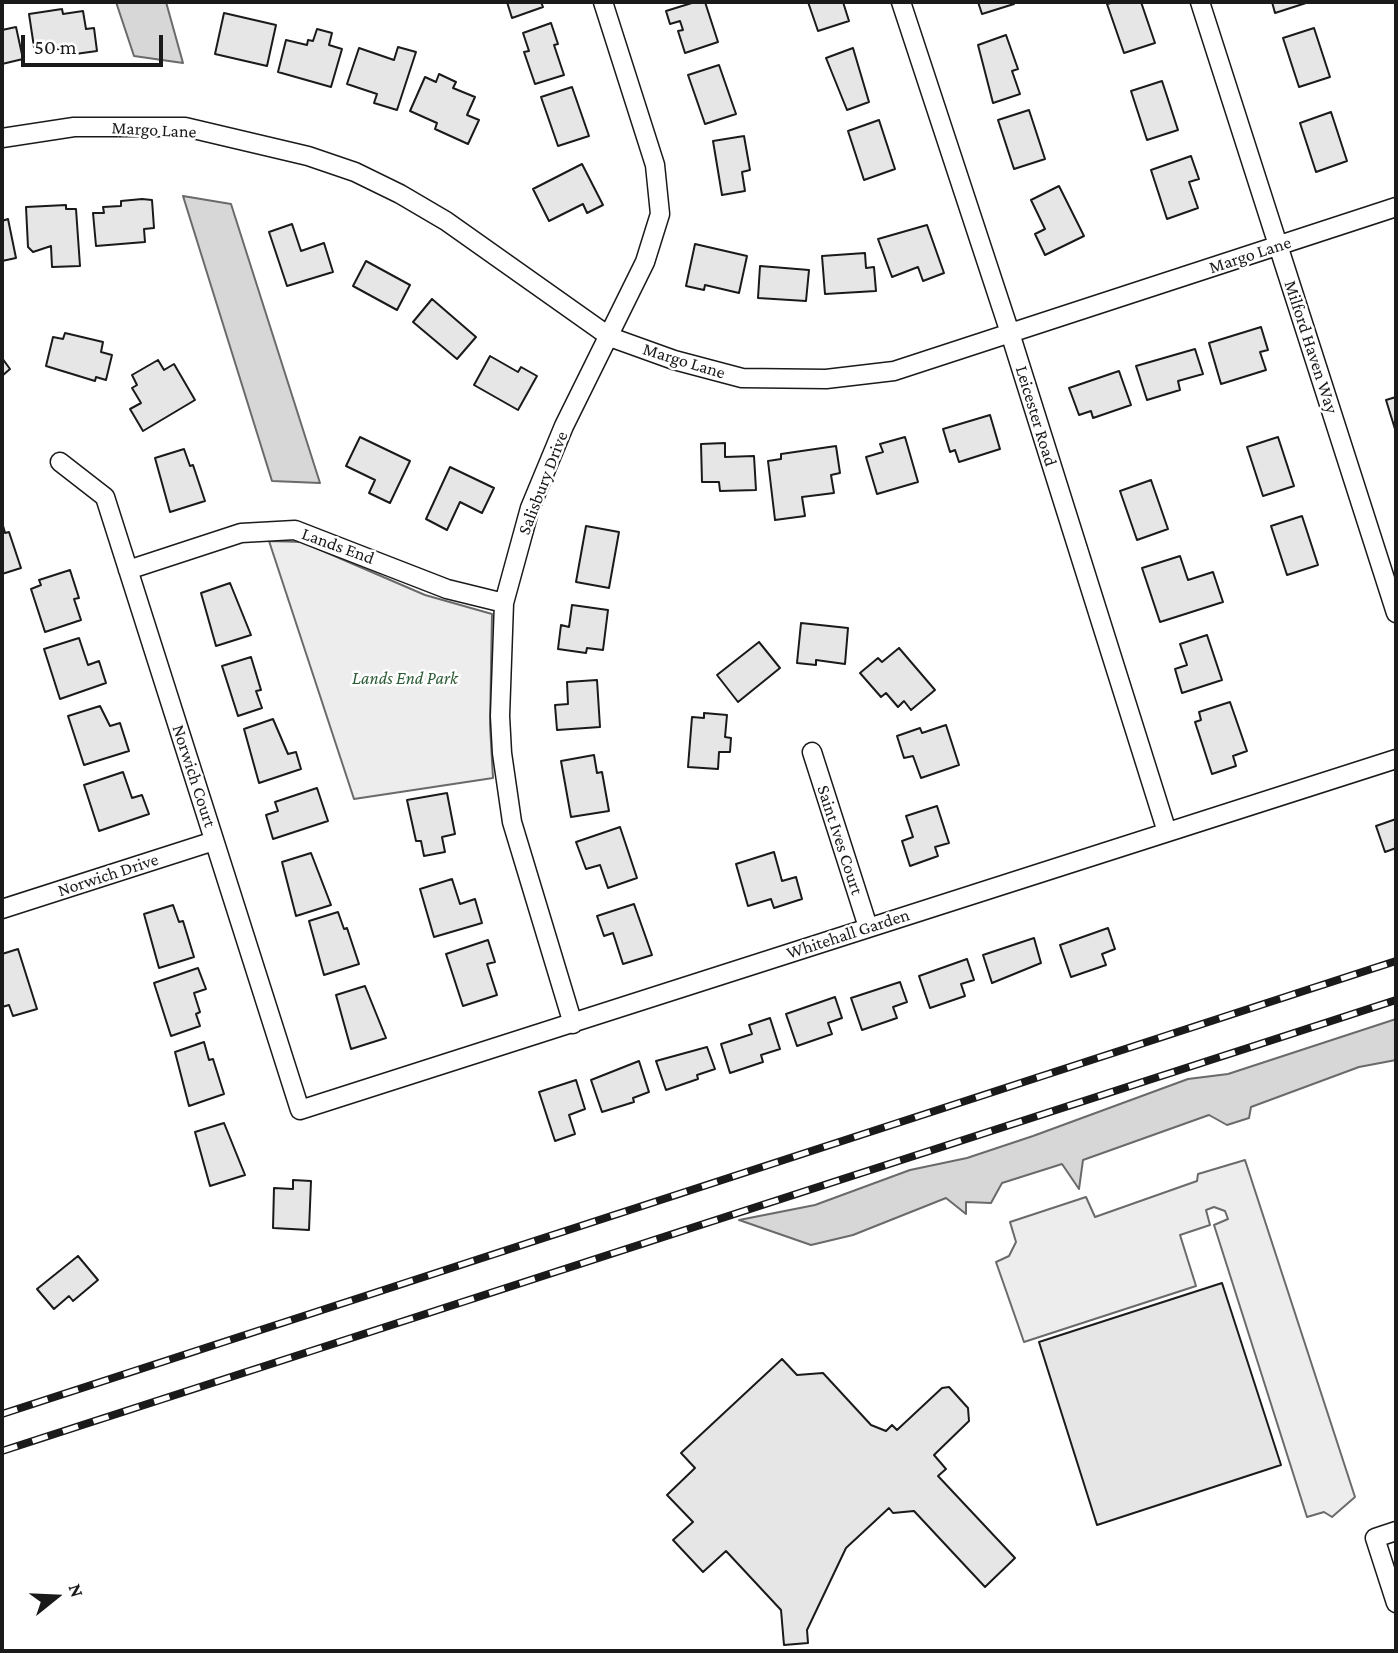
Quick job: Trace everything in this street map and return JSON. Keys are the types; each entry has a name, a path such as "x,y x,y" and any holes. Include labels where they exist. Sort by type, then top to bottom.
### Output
{"street":[{"name":"Salisbury Drive","path":"573,1024 520,856 506,790 500,716 504,603 530,508 564,426 610,337 652,245 661,199 649,145 603,2"},
{"name":"Leicester Road","path":"901,2 1010,333 1167,832"},
{"name":"Milford Haven Way","path":"1200,2 1396,613"},
{"name":"Margo Lane","path":"2,138 74,127 185,127 308,156 355,172 446,221 610,337 674,360 742,378 826,379 894,371 1396,207"},
{"name":"Norwich Court","path":"60,462 105,497 300,1110"},
{"name":"Lands End","path":"128,570 241,533 295,530 446,589 504,603"},
{"name":"Saint Ives Court","path":"812,752 868,928"},
{"name":"Whitehall Garden","path":"300,1110 1396,759"},
{"name":"Norwich Drive","path":"2,909 214,841"},
{"path":"1396,1531 1375,1538 1396,1603"}],"shaded area":[{"path":"116,2 166,2 183,63 134,56"},
{"path":"183,196 231,204 320,483 272,481"},
{"name":"Lands End Park","path":"269,541 302,542 425,595 492,614 490,725 493,778 354,799"},
{"path":"1396,1019 1396,1060 1359,1067 1251,1107 1249,1118 1227,1125 1209,1115 1083,1160 1079,1189 1062,1164 1002,1183 991,1203 966,1202 966,1214 946,1198 853,1235 811,1245 739,1220 815,1205 910,1170 967,1158 1033,1136 1188,1079 1228,1074"},
{"path":"1245,1160 1355,1497 1332,1517 1324,1512 1307,1517 1214,1225 1228,1219 1225,1211 1214,1207 1206,1210 1210,1225 1180,1235 1196,1286 1024,1342 996,1262 1009,1256 1016,1242 1010,1222 1086,1197 1095,1217 1197,1181 1198,1174"}],"building":[{"path":"507,2 541,2 543,7 512,18"},
{"path":"695,2 705,2 718,42 685,53 678,31 683,30 680,21 670,24 666,11"},
{"path":"808,2 843,2 849,21 818,31"},
{"path":"978,2 1013,2 1014,4 982,14"},
{"path":"1141,2 1155,43 1124,53 1107,4"},
{"path":"1272,2 1306,2 1306,3 1275,13"},
{"path":"62,9 63,14 83,11 86,29 94,28 97,51 68,55 66,48 44,51 43,46 34,47 29,14"},
{"path":"224,13 276,25 267,66 215,54"},
{"path":"551,23 558,44 554,45 564,75 535,84 524,52 529,51 523,33"},
{"path":"16,27 23,59 2,64 2,30"},
{"path":"1314,28 1330,77 1299,87 1283,38"},
{"path":"317,29 332,33 329,45 342,49 331,87 278,72 286,40 307,45 308,40 313,41"},
{"path":"1006,35 1018,69 1012,71 1020,94 993,103 978,45"},
{"path":"398,47 416,52 397,110 374,103 377,94 347,84 359,48 394,60"},
{"path":"853,48 869,102 847,110 826,58"},
{"path":"719,65 736,114 705,124 688,75"},
{"path":"439,74 456,82 453,88 475,97 467,115 479,120 468,144 435,129 437,123 410,111 425,77 436,82"},
{"path":"1162,81 1178,130 1147,140 1131,91"},
{"path":"572,87 589,136 558,146 541,97"},
{"path":"1029,110 1045,159 1014,169 998,120"},
{"path":"1331,112 1347,161 1316,172 1300,123"},
{"path":"879,120 895,169 864,180 848,131"},
{"path":"744,136 750,170 742,172 745,191 722,195 713,141"},
{"path":"1191,156 1199,179 1189,182 1198,208 1167,219 1151,170"},
{"path":"582,164 603,205 587,213 583,204 549,221 533,189"},
{"path":"1059,186 1084,236 1045,255 1035,234 1045,229 1031,200"},
{"path":"152,200 154,228 144,229 145,242 96,246 93,213 104,213 103,207 121,206 121,201"},
{"path":"66,205 66,209 76,209 80,266 52,267 51,246 33,252 28,247 26,207"},
{"path":"8,219 16,258 2,261 2,221"},
{"path":"292,224 301,251 324,243 333,272 287,286 269,232"},
{"path":"927,225 944,273 923,281 918,267 892,277 878,239"},
{"path":"695,244 747,256 739,293 705,285 704,290 686,286"},
{"path":"865,253 866,268 874,267 876,291 825,294 822,256"},
{"path":"366,261 410,285 397,310 353,286"},
{"path":"760,266 809,270 806,301 758,298"},
{"path":"432,299 476,337 457,359 413,322"},
{"path":"1261,327 1268,350 1260,352 1266,370 1221,384 1209,343"},
{"path":"65,333 103,342 101,352 112,355 106,380 96,377 95,381 46,366 53,337 63,339"},
{"path":"1195,349 1203,374 1178,381 1180,390 1147,400 1136,366"},
{"path":"490,356 518,372 521,367 537,376 518,410 474,385"},
{"path":"2,358 10,369 2,376"},
{"path":"158,360 164,370 174,364 195,400 143,431 130,409 141,403 132,388 137,385 132,375"},
{"path":"1119,371 1131,405 1093,418 1091,411 1079,415 1069,388"},
{"path":"1396,397 1396,428 1395,429 1386,400"},
{"path":"990,415 1000,449 959,462 955,450 950,452 943,429"},
{"path":"360,437 410,461 390,503 369,493 375,480 346,466"},
{"path":"905,437 918,482 877,494 866,457 883,452 880,444"},
{"path":"1278,437 1294,486 1263,496 1247,447"},
{"path":"725,443 725,457 754,456 756,490 720,491 719,482 702,482 701,444"},
{"path":"836,446 840,473 831,475 834,493 802,497 805,516 775,520 768,461 781,459 781,454"},
{"path":"184,449 190,466 193,465 205,501 170,512 155,458"},
{"path":"450,467 494,488 482,513 460,502 447,530 426,519"},
{"path":"1151,480 1168,529 1137,540 1120,491"},
{"path":"1302,516 1318,565 1287,575 1271,526"},
{"path":"2,522 5,533 9,532 21,568 2,574"},
{"path":"586,526 619,532 609,588 576,582"},
{"path":"1180,556 1188,580 1213,572 1223,602 1160,622 1142,568"},
{"path":"70,570 79,598 74,599 81,620 45,632 31,589 41,585 39,580"},
{"path":"230,583 251,635 216,646 201,593"},
{"path":"572,605 608,610 603,650 587,648 586,653 558,649 561,625 569,627"},
{"path":"801,623 848,628 845,664 816,660 816,665 797,663"},
{"path":"1207,635 1222,680 1182,693 1175,669 1187,665 1180,644"},
{"path":"79,638 88,665 99,661 106,683 60,699 44,649"},
{"path":"759,642 780,668 738,702 717,675"},
{"path":"899,648 935,690 911,710 904,701 898,707 886,693 881,697 860,673 878,658 882,662"},
{"path":"251,657 261,690 256,691 262,708 238,716 222,666"},
{"path":"597,680 600,727 557,730 555,705 568,704 567,682"},
{"path":"1230,702 1247,751 1233,756 1236,766 1212,774 1195,722 1201,720 1199,712"},
{"path":"100,706 110,726 120,723 129,751 84,765 68,716"},
{"path":"704,713 727,715 725,737 731,738 730,752 719,752 718,769 688,767 692,717 704,718"},
{"path":"273,719 288,754 296,752 301,769 259,783 244,729"},
{"path":"946,725 959,765 921,778 913,756 904,758 897,736 920,728 922,733"},
{"path":"594,755 597,773 602,772 609,811 571,817 561,761"},
{"path":"123,772 132,798 142,795 149,814 99,831 84,785"},
{"path":"317,788 328,821 273,839 266,815 278,811 275,802"},
{"path":"447,793 455,834 442,837 445,852 424,856 421,841 416,841 407,800"},
{"path":"937,806 949,843 935,847 938,856 910,866 902,841 913,837 906,816"},
{"path":"1396,819 1396,848 1385,852 1376,826"},
{"path":"620,827 637,878 608,888 600,865 586,869 576,842"},
{"path":"774,852 782,881 796,877 802,899 774,908 771,899 748,906 736,864"},
{"path":"311,853 331,905 296,916 282,862"},
{"path":"452,879 460,904 475,899 482,923 434,937 420,889"},
{"path":"634,904 652,955 623,964 613,933 604,936 597,916"},
{"path":"173,905 179,922 183,921 194,957 159,968 144,914"},
{"path":"338,912 344,929 347,928 359,964 324,975 309,921"},
{"path":"1108,928 1115,949 1102,954 1106,965 1071,977 1060,945"},
{"path":"1034,938 1041,963 992,983 983,955"},
{"path":"488,940 495,962 487,964 497,995 463,1006 446,954"},
{"path":"18,949 37,1009 13,1016 9,1005 2,1007 2,954"},
{"path":"967,959 974,980 961,984 965,996 930,1008 919,976"},
{"path":"198,968 206,989 194,993 200,1012 196,1014 200,1026 171,1036 154,983"},
{"path":"900,982 907,1002 893,1007 897,1018 862,1030 851,998"},
{"path":"365,986 386,1038 351,1049 336,995"},
{"path":"835,997 842,1018 828,1023 832,1034 797,1046 786,1014"},
{"path":"770,1018 780,1049 761,1055 763,1062 730,1073 721,1044 752,1034 749,1025"},
{"path":"204,1042 209,1060 213,1059 224,1094 189,1106 175,1052"},
{"path":"707,1047 715,1069 697,1075 698,1079 666,1090 656,1061"},
{"path":"639,1061 649,1092 633,1098 634,1102 602,1112 591,1080"},
{"path":"576,1080 585,1109 569,1115 575,1134 555,1141 539,1092"},
{"path":"224,1123 245,1175 210,1186 195,1132"},
{"path":"293,1180 311,1181 309,1230 273,1228 274,1188 293,1189"},
{"path":"78,1256 98,1280 73,1301 69,1296 54,1309 37,1289"},
{"path":"1222,1283 1281,1465 1097,1525 1039,1342"},
{"path":"782,1359 797,1375 823,1373 871,1425 886,1431 892,1425 897,1430 942,1388 949,1387 968,1408 969,1421 934,1455 946,1469 938,1476 1015,1558 985,1587 914,1511 893,1513 889,1508 846,1548 807,1630 808,1643 784,1645 781,1610 726,1551 703,1572 673,1540 693,1522 667,1495 695,1468 681,1453"}],"railway":[{"path":"2,1414 1396,961"},
{"path":"2,1451 1396,1000"}]}
